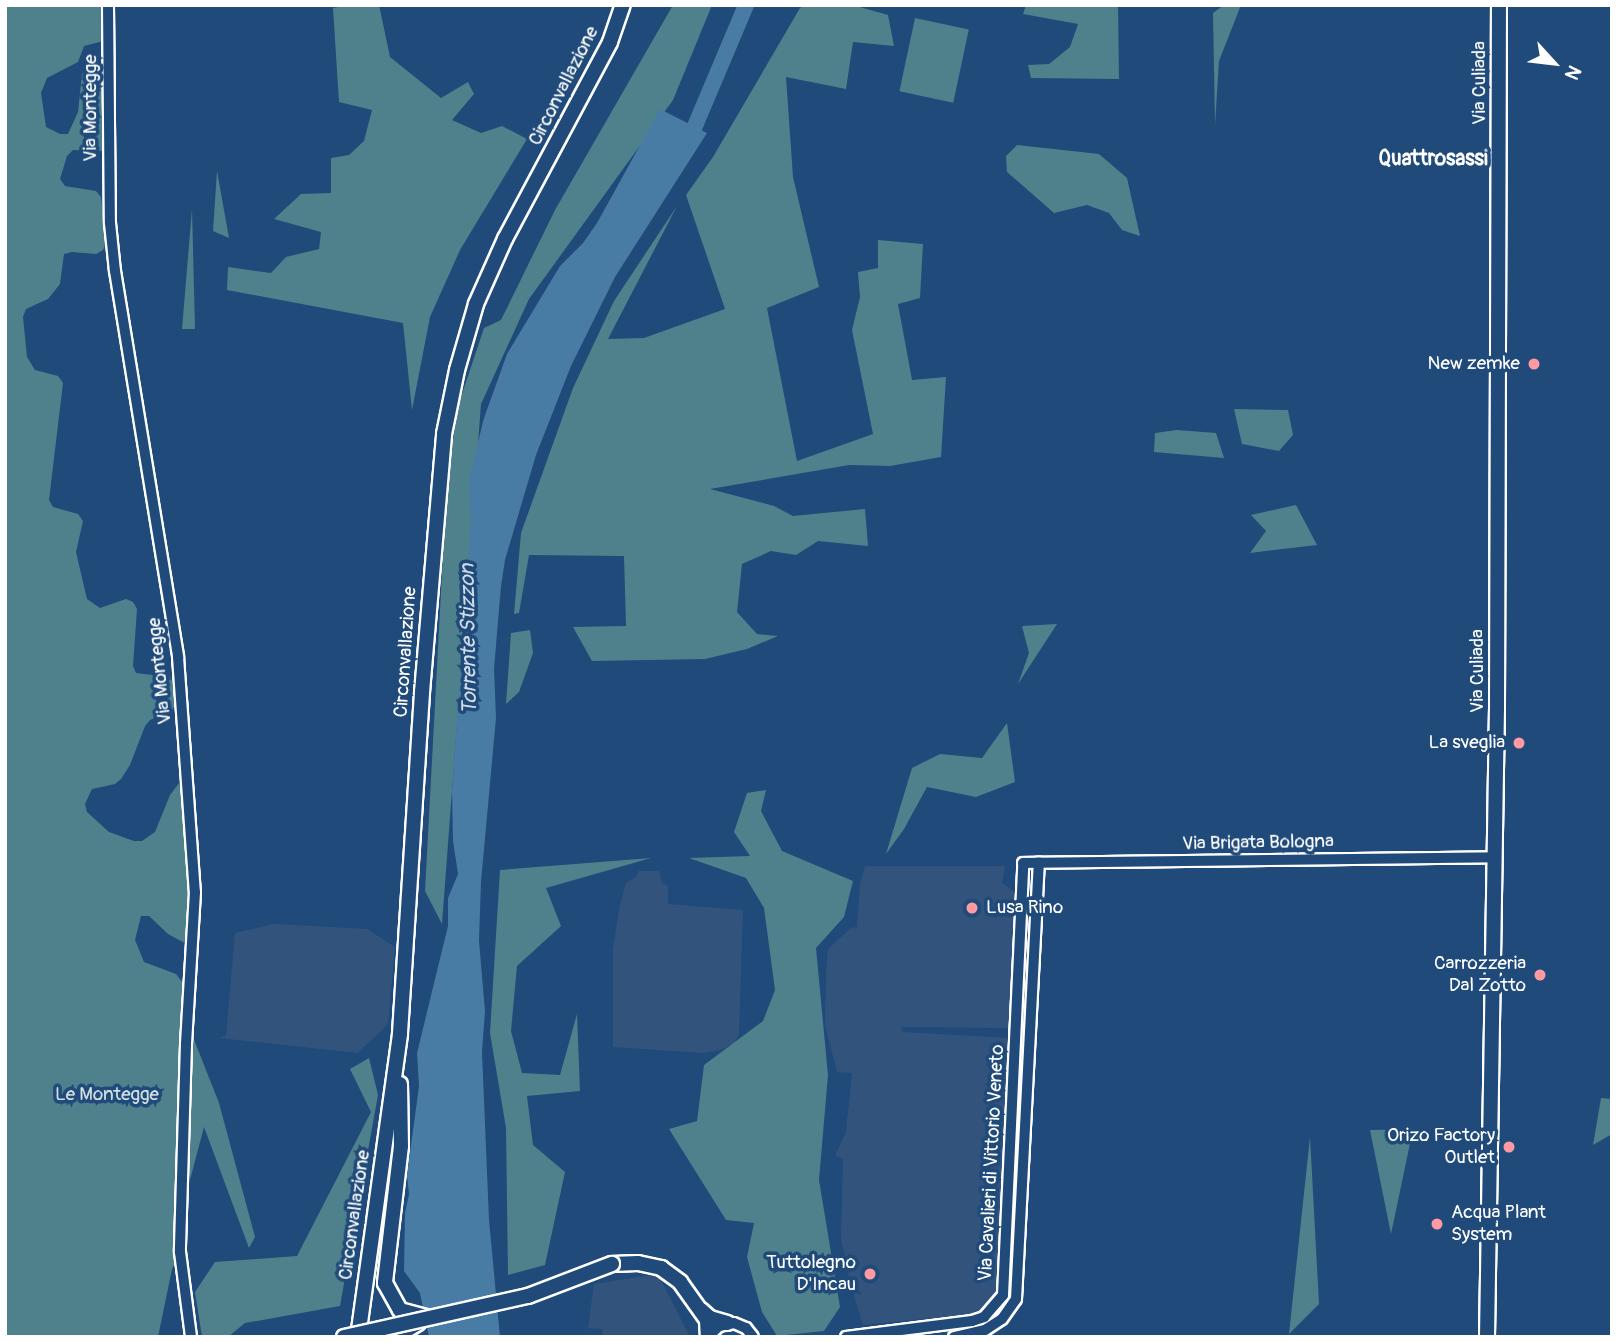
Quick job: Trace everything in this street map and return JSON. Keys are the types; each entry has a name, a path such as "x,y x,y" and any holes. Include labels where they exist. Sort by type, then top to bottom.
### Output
{"main road":[{"name":"Circonvallazione","path":"358,1337 400,1033 444,435 457,370 476,304 505,239 610,42 623,5"},
{"name":"Via Culiada","path":"1487,1337 1494,857 1499,5"},
{"path":"400,1033 401,1146 384,1274 387,1292 406,1314 429,1318"},
{"path":"344,1337 528,1296 612,1264 638,1263 661,1268 680,1282 707,1320 708,1337"},
{"path":"700,1309 710,1318 727,1323"},
{"path":"395,1337 429,1318"}],"street":[{"name":"Via Montegge","path":"108,5 112,247 178,657 194,880 180,1251 191,1337"},
{"name":"Via Brigata Bologna","path":"1023,863 1494,857"},
{"name":"Via Cavalieri di Vittorio Veneto","path":"846,1337 972,1321 984,1317 1003,1295 1023,863"},
{"name":"Via Cavalieri di Vittorio Veneto","path":"954,1337 985,1330 1002,1319 1016,1299 1039,863"},
{"path":"708,1337 716,1328 727,1323 741,1326 753,1337"}],"shaded area":[{"path":"865,866 1005,866 1002,883 1016,893 1012,1028 901,1027 903,1032 1012,1038 1001,1290 983,1311 972,1314 863,1325 850,1283 841,1238 843,1159 835,1155 846,1132 852,1073 837,1072 825,1025 826,971 828,949 852,927 857,928 860,885"},
{"path":"638,871 659,871 662,883 668,886 668,904 743,910 739,1034 734,1043 721,1050 703,1053 613,1047 613,950 626,883 636,877"},
{"path":"274,924 367,929 395,947 388,1024 358,1053 219,1038 226,1035 235,933"},
{"path":"658,1274 690,1337 602,1337 603,1329 588,1328 594,1284"}],"green space":[{"name":"Le Montegge","path":"5,5 108,5 107,40 84,46 78,62 47,78 41,93 46,127 60,134 68,134 78,112 82,74 88,68 106,69 105,151 73,150 67,156 60,179 65,186 96,191 101,197 106,243 103,250 96,254 64,254 60,284 48,299 26,309 23,317 27,357 35,370 58,376 63,383 49,500 53,507 78,514 83,521 76,552 87,599 100,608 126,599 133,602 137,609 133,666 136,673 170,677 173,684 176,703 172,710 150,720 145,726 130,765 121,779 115,784 92,789 85,804 87,812 109,832 134,841 142,841 155,832 170,795 186,774 194,948 168,934 149,916 141,916 135,940 144,962 176,974 192,995 191,1032 219,1103 255,1237 249,1248 204,1127 178,1225 179,1255 172,1269 158,1337 5,1337"},
{"path":"379,5 390,57 441,98 468,82 474,94 452,120 481,133 502,126 527,139 460,250 430,317 412,410 403,323 227,290 228,267 271,273 286,257 319,249 321,232 274,219 301,194 331,193 331,158 349,155 364,141 372,110 339,102 333,8"},
{"path":"673,5 712,5 673,100 529,299 481,404 442,924 425,891 447,480 458,406 484,328 501,320 555,210"},
{"path":"805,5 853,5 888,15 894,46 853,42 846,89 786,77 793,177 819,287 767,308 797,461 873,434 852,330 860,297 858,272 878,268 878,240 923,244 920,298 898,304 912,380 946,377 941,457 890,466 849,465 710,489 774,506 793,516 865,509 868,546 818,541 796,555 771,551 742,564 737,612 757,634 778,636 747,649 705,659 592,661 573,627 626,626 624,556 529,555 519,613 514,614 521,533 573,388 614,301 677,206 608,339 644,338 725,309 686,195 713,157 800,8"},
{"path":"1026,5 1118,5 1119,79 1031,78 1028,65 1049,64 1070,47 1078,24 1023,14"},
{"path":"1224,5 1241,5 1219,61 1215,125 1213,13"},
{"path":"915,18 969,29 953,103 899,91"},
{"path":"1017,145 1099,154 1127,178 1140,236 1122,230 1109,213 1087,205 1054,213 1007,172 1006,156"},
{"path":"217,171 229,238 213,231"},
{"path":"192,209 195,329 182,329"},
{"path":"1234,409 1288,410 1293,435 1279,451 1242,444"},
{"path":"1177,430 1216,433 1224,458 1154,452 1155,433"},
{"path":"1296,505 1317,545 1250,553 1266,531 1251,515"},
{"path":"1057,624 1018,684 1029,653 1022,626"},
{"path":"530,630 533,653 519,692 506,704 511,633"},
{"path":"1007,723 1015,782 976,797 927,787 904,829 886,854 912,768 940,754 982,758"},
{"path":"766,790 761,811 782,851 853,881 844,917 816,948 828,1075 819,1180 840,1307 824,1331 777,1336 762,1312 747,1257 754,1223 726,1220 669,1129 697,1121 704,1065 763,1021 775,990 764,908 746,878 689,858 750,856 734,832 747,793"},
{"path":"651,858 546,888 561,926 517,966 511,1031 522,1073 560,1075 577,1014 580,1091 527,1096 533,1145 565,1172 545,1265 508,1275 506,1128 490,1033 500,870"},
{"path":"369,1058 378,1095 340,1306 245,1323 228,1337 202,1337 195,1292 215,1262 297,1256 371,1112 350,1069"},
{"path":"1601,1098 1612,1099 1612,1134 1593,1145"},
{"path":"1413,1129 1391,1234 1370,1130"},
{"path":"1310,1137 1319,1304 1289,1334"}],"water":[{"path":"660,109 707,133 615,277 571,366 536,455 505,560 501,586 494,669 496,718 481,882 479,941 485,1011 482,1052 489,1220 500,1337 429,1337 420,1293 404,1271 405,1213 409,1194 407,1175 419,1086 417,1053 448,926 448,898 458,874 453,841 452,790 471,522 469,478 484,418 507,354 560,266 583,243 597,223"}],"waterway":[{"name":"Torrente Stizzon","path":"687,145 746,5"}],"place":[{"name":"New zemke","path":"1534,364"},
{"name":"La sveglia","path":"1519,743"},
{"name":"Lusa Rino","path":"972,908"},
{"name":"Carrozzeria Dal Zotto","path":"1540,975"},
{"name":"Orizo Factory Outlet","path":"1509,1147"},
{"name":"Acqua Plant System","path":"1437,1224"},
{"name":"Tuttolegno D'Incau","path":"870,1274"}],"district":[{"name":"Quattrosassi","path":"1433,159"}]}
